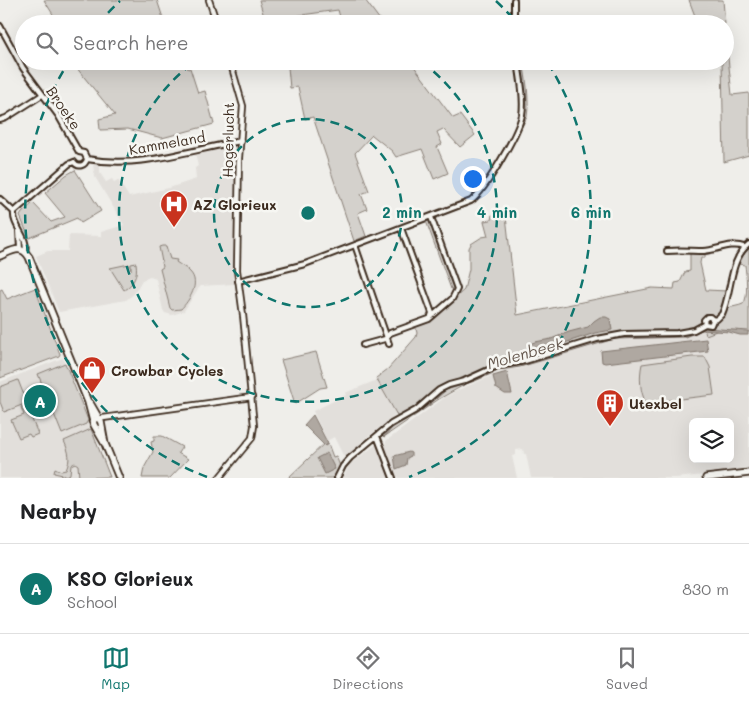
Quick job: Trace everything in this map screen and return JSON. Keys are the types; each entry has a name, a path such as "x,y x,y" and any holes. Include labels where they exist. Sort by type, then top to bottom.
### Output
{"main road":[{"path":"0,256 22,250 32,264 88,402 94,425 105,444 119,478"},
{"path":"88,402 100,421 105,444"},
{"path":"706,478 749,473"}],"street":[{"path":"209,0 214,15"},
{"path":"514,0 514,15"},
{"name":"Broeke","path":"0,26 15,53"},
{"name":"Broeke","path":"24,70 58,115 76,154 74,162"},
{"name":"Hogerlucht","path":"219,478 254,434 252,397 238,281 239,158 242,106 232,70"},
{"path":"238,281 305,264 464,205 477,196 514,137 522,113 519,70"},
{"path":"0,120 42,95"},
{"name":"Kammeland","path":"87,160 120,162 153,160 241,140"},
{"name":"Broeke","path":"76,154 85,154 87,160"},
{"path":"22,250 19,231 15,221 16,211 69,164 74,162 81,166 87,160"},
{"path":"0,199 16,211"},
{"path":"363,345 387,338 390,333 429,319 452,299 457,290 431,217"},
{"path":"401,228 432,316"},
{"path":"337,478 345,463 378,438 392,424 424,404 444,387 497,366 525,361 611,336 677,333 694,330 706,324 709,326 720,316 724,309 734,268 744,247 749,244"},
{"path":"355,245 389,344"},
{"path":"667,251 705,251 729,246 744,247"},
{"path":"451,290 453,295"},
{"path":"706,324 704,320 707,317 710,317 713,321"},
{"path":"100,421 100,427 94,425 96,419 100,421 252,397"},
{"path":"378,438 393,478"}],"shaded area":[{"path":"44,0 157,0 162,15 53,15"},
{"path":"259,0 365,0 376,15 339,15 338,10 302,15 264,15"},
{"path":"689,0 723,0 724,15 695,15"},
{"path":"78,70 191,70 198,93 205,91 214,124 162,138 128,129 100,130 99,119 115,115"},
{"path":"288,70 417,70 453,118 460,115 475,135 460,147 443,129 437,132 442,144 437,147 448,173 434,179 422,149 396,157 392,151 372,135 355,153 369,191 361,194 367,209 358,213 366,236 354,241 313,117 305,119 298,87 290,88"},
{"path":"520,70 524,70 528,103 527,117 499,171 497,170 518,132 523,117"},
{"path":"722,70 729,70 732,95 749,93 749,155 724,162"},
{"name":"AZ Glorieux","path":"233,145 237,147 235,284 201,286 184,311 172,315 165,313 163,310 156,279 150,277 142,280 134,294 126,300 59,312 36,256 48,251 68,251 69,235 101,236 101,232 124,225 95,177 93,165 100,165 100,173 106,182 112,179 114,182 118,180 129,197 169,188 196,179 195,168 198,166 195,153"},
{"path":"75,170 101,211 81,223 77,218 29,238 20,216 22,213 33,203 51,222 65,217 45,193 66,175"},
{"path":"492,215 506,216 517,315 652,288 674,289 675,283 680,282 685,272 690,271 690,252 705,252 705,258 701,258 700,263 706,290 727,291 721,311 716,317 708,315 702,319 702,324 680,331 613,334 498,364 462,379 464,385 439,399 384,437 379,431 398,417 376,378 388,369 416,337 415,325 431,319 464,290 469,269 469,248 471,244 482,237 488,236 484,221 491,220"},
{"path":"428,220 431,223 455,287 451,289 426,221"},
{"path":"166,246 170,259 177,260 176,262 187,269 193,276 193,292 181,309 172,310 170,308 160,269 163,267 159,247"},
{"path":"749,247 749,332 740,333 719,330 706,335 704,329 715,325 727,308 741,305 745,301 747,285 745,265 738,264"},
{"path":"136,263 135,279 124,290 110,268 129,264 131,270 131,264"},
{"path":"35,288 60,354 0,378 0,290 2,289 7,299"},
{"path":"702,331 749,334 749,470 676,478 531,478 526,454 524,454 523,449 516,450 516,455 512,456 517,478 398,478 385,446 386,441 444,398 458,390 508,369 519,369 597,343 627,338 683,338"},
{"path":"316,352 327,387 320,388 295,404 281,360"},
{"path":"705,357 710,367 714,395 646,403 642,394 642,364"},
{"path":"63,358 111,478 0,478 0,382"},
{"path":"65,363 88,420 86,424 62,434 38,374"},
{"path":"18,380 27,403 4,412 0,402 0,387"},
{"path":"377,380 397,414 361,442 362,445 345,459 334,437 327,441 313,411 346,395 345,393"},
{"path":"26,405 38,434 31,437 29,434 19,438 11,420 24,415 21,407"},
{"path":"91,429 110,477 79,478 78,465 75,463 71,465 70,474 67,476 54,473 55,468 61,471 66,470 68,466 69,456 64,441"},
{"path":"154,436 162,436 182,447 178,453 188,459 170,478 142,478 144,468 153,452 151,442 154,441"},
{"path":"327,441 333,457 336,456 340,466 336,478 288,478"},
{"path":"377,444 390,478 343,478 350,464"}],"water":[{"path":"600,317 610,319 612,330 595,333 546,349 541,348 520,358 498,361 498,358 527,352 532,343 588,327"},
{"path":"705,328 748,331 748,335 702,330 685,337 614,339 520,367 500,370 475,381 446,390 429,405 392,428 384,437 382,435 392,424 419,410 448,386 498,368 518,365 607,338 680,335"},
{"path":"706,339 708,351 602,362 601,351"},
{"path":"507,372 512,394 505,394 496,388 493,376"},
{"path":"313,415 328,444 325,446 304,425"},
{"path":"409,452 411,456 407,458 406,465 396,469 394,456"},
{"path":"327,453 335,469 325,474 317,458"}],"waterway":[{"name":"Molenbeek","path":"341,478 349,462 383,434"}],"place":[{"name":"AZ Glorieux","path":"174,228"},
{"name":"Crowbar Cycles","path":"92,394"},
{"name":"KSO Glorieux","path":"40,401"},
{"name":"Utexbel","path":"610,427"}]}
